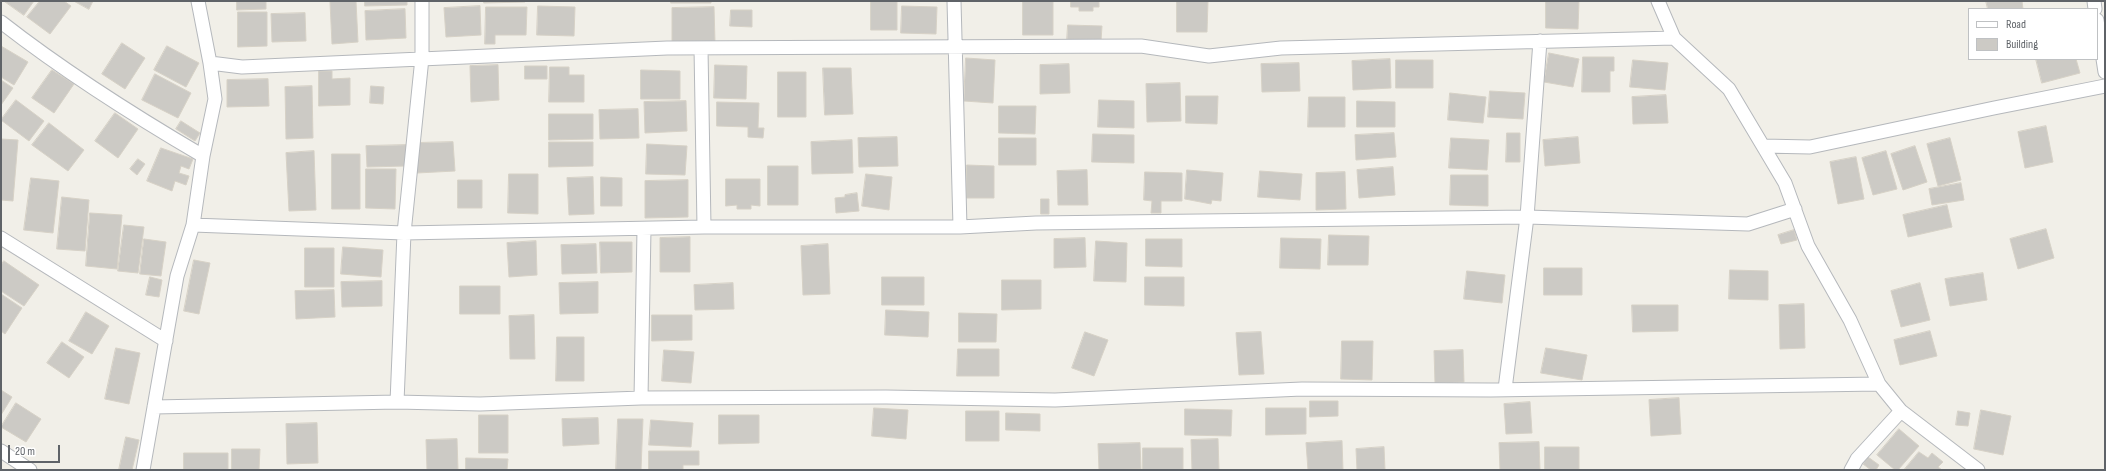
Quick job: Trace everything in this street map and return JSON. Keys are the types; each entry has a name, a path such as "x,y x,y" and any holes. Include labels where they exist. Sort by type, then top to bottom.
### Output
{"street":[{"path":"143,470 177,276 193,225 203,156 215,99 210,63 198,1"},
{"path":"397,402 404,233 422,58 422,1"},
{"path":"954,1 954,47 960,227"},
{"path":"1658,1 1674,38 1729,89 1785,183 1808,246 1850,320 1879,384 1901,411 1978,470"},
{"path":"1,22 37,50 133,115 203,156"},
{"path":"2098,26 2105,72"},
{"path":"210,63 242,66 701,48 1141,46 1209,56 1281,48 1674,38"},
{"path":"1505,390 1527,217 1540,41"},
{"path":"701,48 704,227"},
{"path":"1763,146 1810,147 2105,86"},
{"path":"193,225 404,233 704,227 960,227 1051,223 1527,217 1748,224 1795,209"},
{"path":"640,398 644,229"},
{"path":"1,238 166,341"},
{"path":"154,407 397,402 480,404 640,398 886,397 1055,400 1302,389 1505,390 1879,384"},
{"path":"1851,470 1857,458 1901,411"},
{"path":"1,451 30,470"}],"building":[{"path":"4,1 34,1 24,15"},
{"path":"40,1 64,1 71,6 50,34 27,17"},
{"path":"74,1 93,1 89,9"},
{"path":"237,1 266,1 266,9 237,10"},
{"path":"356,1 358,42 332,44 330,2"},
{"path":"365,1 407,1 407,5 365,6"},
{"path":"484,1 525,1 525,2 484,3"},
{"path":"671,1 711,1 711,3 671,3"},
{"path":"871,1 897,1 897,30 871,30"},
{"path":"1023,1 1053,1 1053,35 1023,35"},
{"path":"1071,1 1099,1 1099,7 1093,7 1093,11 1079,11 1079,7 1071,7"},
{"path":"1177,1 1208,1 1207,32 1177,32"},
{"path":"1546,1 1579,1 1578,29 1546,28"},
{"path":"1986,1 2022,1 2023,8 1988,8"},
{"path":"480,6 481,35 446,37 444,8"},
{"path":"538,6 575,7 574,36 537,35"},
{"path":"902,6 937,7 936,34 901,33"},
{"path":"486,7 527,7 526,35 495,35 495,44 485,44"},
{"path":"714,7 715,42 672,43 672,8"},
{"path":"405,9 406,38 366,40 365,11"},
{"path":"731,10 752,10 752,27 730,26"},
{"path":"238,12 267,12 267,46 238,47"},
{"path":"305,13 306,41 272,42 271,14"},
{"path":"1068,25 1102,26 1101,41 1067,41"},
{"path":"122,43 145,58 125,89 102,74"},
{"path":"1,46 28,62 14,85 1,77"},
{"path":"167,46 199,63 186,87 154,70"},
{"path":"1549,53 1579,59 1573,87 1544,82"},
{"path":"1583,57 1614,57 1614,71 1610,71 1610,92 1582,92"},
{"path":"966,58 995,60 993,103 964,101"},
{"path":"1390,59 1391,88 1353,90 1352,61"},
{"path":"1396,60 1433,60 1433,88 1396,88"},
{"path":"1633,60 1668,63 1665,90 1630,87"},
{"path":"2036,60 2076,60 2080,73 2042,83"},
{"path":"1299,63 1300,91 1262,92 1261,64"},
{"path":"1069,64 1070,93 1040,94 1040,65"},
{"path":"498,65 499,100 471,102 470,66"},
{"path":"715,65 747,66 746,99 714,98"},
{"path":"525,66 547,66 547,79 525,79"},
{"path":"550,67 569,67 569,75 584,75 584,102 549,102"},
{"path":"823,68 851,68 853,114 825,115"},
{"path":"52,70 74,84 54,113 32,98"},
{"path":"641,70 680,71 680,99 641,99"},
{"path":"319,71 332,71 332,79 350,78 350,105 319,106"},
{"path":"778,72 806,72 806,117 778,117"},
{"path":"155,74 191,93 178,118 142,100"},
{"path":"268,79 269,106 227,107 227,80"},
{"path":"1,80 13,88 1,105"},
{"path":"1180,83 1181,121 1147,122 1146,84"},
{"path":"312,86 313,138 286,139 285,87"},
{"path":"371,86 384,87 383,104 370,103"},
{"path":"1490,91 1525,93 1523,119 1488,117"},
{"path":"1450,93 1486,97 1483,123 1448,120"},
{"path":"1666,95 1668,123 1633,124 1632,97"},
{"path":"1186,96 1218,96 1217,124 1186,123"},
{"path":"1309,97 1345,97 1345,127 1308,127"},
{"path":"16,100 44,121 29,141 1,120"},
{"path":"1099,100 1134,101 1134,128 1098,127"},
{"path":"686,101 687,131 645,133 644,102"},
{"path":"1357,101 1395,102 1395,127 1357,127"},
{"path":"717,102 759,103 758,128 764,128 763,138 748,137 748,127 717,126"},
{"path":"999,106 1036,106 1035,134 999,133"},
{"path":"638,109 639,138 600,139 599,110"},
{"path":"115,113 138,129 118,158 95,141"},
{"path":"549,114 593,114 593,139 549,140"},
{"path":"181,121 200,133 195,141 176,129"},
{"path":"49,123 84,150 68,171 32,145"},
{"path":"2046,126 2053,162 2025,168 2018,132"},
{"path":"1394,133 1396,157 1356,160 1355,135"},
{"path":"1507,133 1520,133 1520,162 1506,162"},
{"path":"1093,134 1134,135 1134,163 1092,162"},
{"path":"897,137 898,166 859,167 858,138"},
{"path":"1578,137 1580,163 1545,166 1543,140"},
{"path":"999,138 1036,138 1036,165 999,165"},
{"path":"1451,138 1489,140 1487,170 1449,168"},
{"path":"1950,138 1961,180 1938,186 1927,144"},
{"path":"1,139 18,140 13,201 1,200"},
{"path":"852,140 853,173 812,174 811,142"},
{"path":"453,142 455,171 417,173 416,143"},
{"path":"549,142 593,142 593,166 549,167"},
{"path":"647,144 687,146 685,175 646,174"},
{"path":"406,145 406,166 367,167 366,146"},
{"path":"1915,146 1927,182 1903,190 1891,154"},
{"path":"161,148 193,159 189,169 181,166 179,173 189,176 186,185 175,181 172,191 147,181"},
{"path":"314,151 316,210 289,211 286,153"},
{"path":"1886,151 1897,189 1873,195 1862,158"},
{"path":"332,154 360,154 360,209 332,209"},
{"path":"1856,157 1864,199 1838,204 1830,162"},
{"path":"138,159 145,164 137,175 130,169"},
{"path":"967,165 994,166 994,198 967,198"},
{"path":"768,166 798,166 798,205 768,205"},
{"path":"1393,167 1395,195 1359,198 1357,170"},
{"path":"366,169 396,169 395,209 366,208"},
{"path":"1087,170 1088,205 1058,205 1057,171"},
{"path":"1187,170 1223,173 1221,201 1212,200 1211,204 1185,199"},
{"path":"1260,171 1302,174 1300,200 1258,197"},
{"path":"1145,172 1182,173 1182,201 1161,201 1161,213 1151,213 1152,201 1144,200"},
{"path":"1345,172 1346,209 1316,210 1316,173"},
{"path":"509,174 538,174 538,214 508,213"},
{"path":"866,174 892,177 889,210 862,206"},
{"path":"1451,175 1488,175 1488,206 1450,205"},
{"path":"593,177 594,214 569,215 567,178"},
{"path":"601,177 622,178 622,206 601,206"},
{"path":"31,178 59,181 53,233 24,230"},
{"path":"726,179 760,179 760,206 751,205 751,209 737,209 737,205 726,206"},
{"path":"458,180 482,180 482,208 458,208"},
{"path":"688,180 688,217 645,218 645,181"},
{"path":"1961,183 1964,200 1932,205 1929,189"},
{"path":"857,193 859,211 836,213 835,198 845,197 845,195"},
{"path":"62,197 89,200 85,251 57,249"},
{"path":"1041,199 1049,199 1049,214 1041,214"},
{"path":"1947,205 1952,227 1908,237 1903,215"},
{"path":"90,213 122,215 117,269 86,266"},
{"path":"124,225 144,227 138,273 118,271"},
{"path":"2046,229 2054,258 2018,269 2010,239"},
{"path":"1794,230 1797,240 1781,244 1778,235"},
{"path":"1329,235 1369,236 1368,265 1328,265"},
{"path":"690,237 690,272 660,272 660,238"},
{"path":"1085,238 1086,267 1054,268 1054,239"},
{"path":"1281,238 1321,239 1320,269 1280,268"},
{"path":"144,239 166,242 161,276 140,274"},
{"path":"1146,239 1182,239 1182,267 1146,266"},
{"path":"536,241 537,275 509,277 507,243"},
{"path":"1096,241 1127,243 1126,282 1094,281"},
{"path":"600,242 632,242 632,272 601,273"},
{"path":"596,244 597,273 562,274 561,245"},
{"path":"828,244 830,294 803,295 801,246"},
{"path":"343,247 383,250 381,277 341,274"},
{"path":"305,248 334,248 334,287 305,287"},
{"path":"194,260 210,263 199,314 184,311"},
{"path":"4,261 39,285 24,306 1,291 1,265"},
{"path":"1544,268 1582,268 1582,295 1544,295"},
{"path":"1730,270 1768,271 1768,300 1729,299"},
{"path":"1467,271 1505,275 1502,303 1464,299"},
{"path":"1983,273 1987,300 1950,306 1945,279"},
{"path":"150,277 162,280 159,297 146,295"},
{"path":"882,277 924,277 924,305 882,305"},
{"path":"1145,277 1184,277 1184,306 1145,305"},
{"path":"1002,280 1041,280 1041,309 1002,310"},
{"path":"382,281 382,306 342,307 341,282"},
{"path":"598,282 598,313 560,314 559,283"},
{"path":"733,283 734,309 695,310 694,285"},
{"path":"1920,283 1930,320 1901,327 1891,291"},
{"path":"460,286 500,286 500,314 460,314"},
{"path":"334,290 335,317 296,319 295,291"},
{"path":"1,294 22,308 5,334 1,331"},
{"path":"1804,304 1805,348 1780,349 1779,305"},
{"path":"1632,305 1678,305 1678,331 1633,332"},
{"path":"886,310 929,312 928,337 885,335"},
{"path":"86,312 109,326 92,354 69,341"},
{"path":"959,313 997,314 996,342 959,342"},
{"path":"534,315 535,359 510,359 509,316"},
{"path":"652,315 692,315 692,340 652,341"},
{"path":"1930,331 1937,356 1900,365 1894,340"},
{"path":"1085,332 1108,340 1094,376 1072,368"},
{"path":"1261,332 1264,374 1239,375 1236,333"},
{"path":"557,337 584,337 584,381 556,381"},
{"path":"1342,341 1373,341 1372,380 1341,379"},
{"path":"62,342 84,357 69,378 47,363"},
{"path":"116,348 140,353 129,404 105,399"},
{"path":"1546,348 1587,355 1582,380 1541,373"},
{"path":"958,349 999,349 999,376 957,376"},
{"path":"664,350 694,352 691,383 662,381"},
{"path":"1463,350 1464,382 1435,383 1434,351"},
{"path":"1,390 12,397 1,415"},
{"path":"1679,398 1681,434 1651,436 1649,400"},
{"path":"1310,401 1338,401 1338,416 1310,417"},
{"path":"1530,402 1532,433 1506,434 1504,404"},
{"path":"16,403 41,419 26,442 1,427"},
{"path":"874,408 908,410 906,439 872,436"},
{"path":"1266,408 1306,408 1306,434 1266,435"},
{"path":"1185,409 1232,410 1231,436 1185,435"},
{"path":"1981,410 2011,416 2003,455 1974,449"},
{"path":"966,411 999,411 999,441 966,441"},
{"path":"1958,411 1970,413 1968,426 1956,425"},
{"path":"1006,413 1040,414 1040,431 1006,430"},
{"path":"479,415 508,415 508,453 479,453"},
{"path":"719,415 759,415 759,443 719,444"},
{"path":"598,418 599,444 563,446 562,419"},
{"path":"618,419 643,419 641,470 616,470"},
{"path":"651,420 693,423 691,447 649,445"},
{"path":"317,423 318,463 287,464 286,424"},
{"path":"1899,429 1919,446 1898,470 1895,470 1877,455"},
{"path":"126,437 139,440 132,470 119,470"},
{"path":"457,439 458,470 427,470 426,440"},
{"path":"1218,439 1219,470 1192,470 1191,440"},
{"path":"1342,441 1343,470 1308,470 1306,443"},
{"path":"1539,442 1540,470 1500,470 1499,443"},
{"path":"1140,443 1141,469 1099,470 1098,444"},
{"path":"1384,447 1385,470 1357,470 1356,449"},
{"path":"1545,447 1579,447 1579,470 1545,470"},
{"path":"1143,448 1183,448 1183,470 1143,470"},
{"path":"232,449 260,449 259,470 232,470"},
{"path":"649,451 699,451 699,465 683,465 683,470 649,470"},
{"path":"1919,452 1928,458 1932,453 1943,462 1938,467 1942,470 1904,470"},
{"path":"184,453 228,453 228,470 184,470"},
{"path":"1868,457 1879,465 1876,470 1871,470 1863,464"},
{"path":"466,458 508,459 507,470 466,470"}]}
